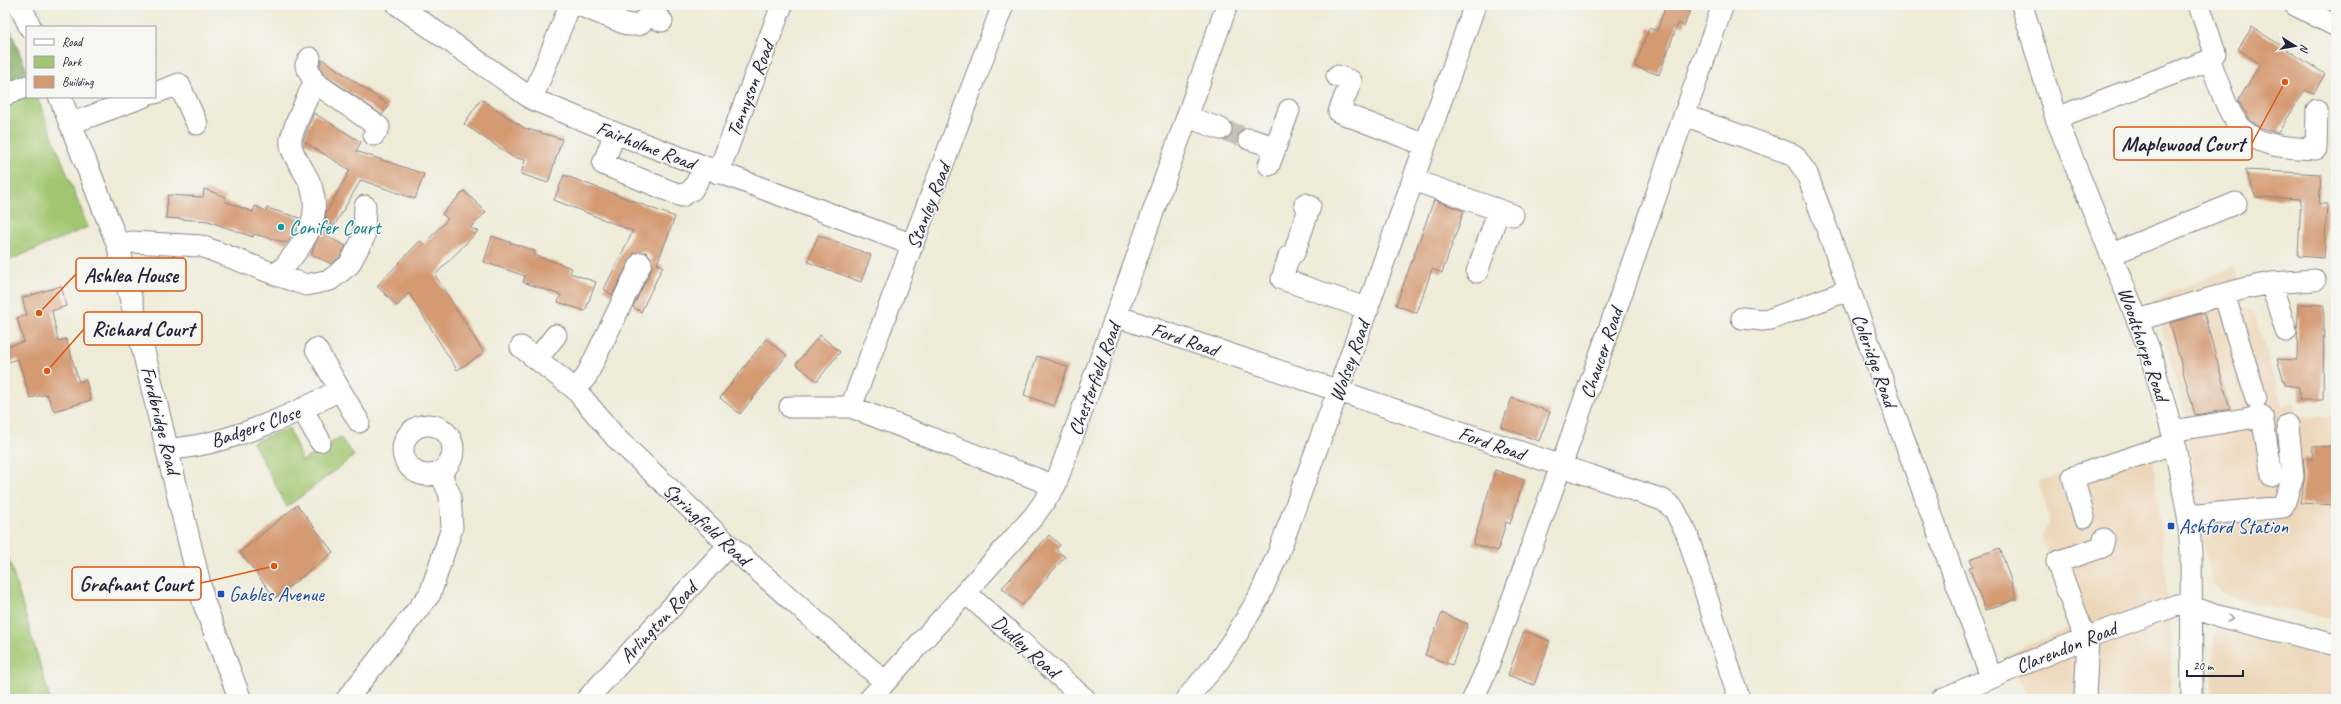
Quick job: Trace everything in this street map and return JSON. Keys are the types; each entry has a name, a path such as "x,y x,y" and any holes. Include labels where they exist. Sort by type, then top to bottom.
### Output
{"main road":[{"path":"20,5 30,26"},
{"name":"Fordbridge Road","path":"60,98 72,124 118,245 204,603 240,699"}],"street":[{"name":"Fairholme Road","path":"398,5 532,99 615,134 913,245"},
{"path":"532,99 570,5"},
{"path":"579,5 629,25 638,25 649,16 662,21"},
{"name":"Tennyson Road","path":"615,134 603,164 682,196 692,190 712,170 782,5"},
{"name":"Stanley Road","path":"851,406 1003,5"},
{"name":"Chesterfield Road","path":"870,699 1034,516 1055,486 1227,5"},
{"name":"Wolsey Road","path":"1186,699 1215,666 1258,599 1278,554 1368,309 1475,5"},
{"name":"Chaucer Road","path":"1473,699 1488,666 1561,466 1723,5"},
{"name":"Woodthorpe Road","path":"2022,5 2056,118 2149,349 2174,437 2188,516 2193,607 2192,699"},
{"path":"2056,118 2210,60 2215,53 2200,8 2201,5"},
{"path":"2295,5 2329,23"},
{"path":"277,275 299,250 315,216 312,184 294,155 291,140 311,89 306,65 310,58"},
{"path":"2210,60 2227,110 2235,124 2250,137 2291,148 2316,149 2316,110"},
{"path":"156,92 176,76 197,124"},
{"path":"1337,76 1351,81 1339,112 1426,145"},
{"path":"5,94 26,86"},
{"path":"311,89 379,126 374,135"},
{"path":"72,124 140,98"},
{"path":"1249,139 1272,156 1289,110"},
{"name":"Coleridge Road","path":"1684,115 1794,155 1807,174 1991,677"},
{"path":"1187,117 1220,129"},
{"path":"1413,180 1506,212 1477,272"},
{"path":"2112,254 2236,203"},
{"path":"1305,204 1310,206 1294,253 1289,256 1282,279 1368,309"},
{"path":"118,245 132,242 201,246 306,286 330,280 349,265 364,237 364,206"},
{"path":"575,389 586,377 641,263"},
{"path":"2138,320 2224,294 2271,283 2315,280"},
{"path":"2271,283 2286,330"},
{"path":"1742,318 1762,320 1771,318 1850,290"},
{"path":"2224,294 2256,398"},
{"name":"Ford Road","path":"1116,316 1663,500 1674,509 1687,534 1739,699"},
{"name":"Springfield Road","path":"556,335 529,353 575,389 616,438 729,546 885,682"},
{"path":"316,349 339,390 360,422"},
{"name":"Badgers Close","path":"168,449 186,448 217,440 303,410 339,390"},
{"path":"790,407 851,406 1055,486"},
{"path":"303,410 320,441"},
{"path":"2084,517 2073,477 2174,437 2262,416 2272,476"},
{"path":"2188,516 2283,507 2293,477 2288,425"},
{"path":"347,699 430,594 452,528 450,495 440,472"},
{"path":"2085,699 2086,637 2057,562 2102,546 2104,539"},
{"name":"Arlington Road","path":"587,699 729,546"},
{"name":"Dudley Road","path":"966,593 1085,699"},
{"name":"Clarendon Road","path":"1942,699 2086,637 2177,605 2193,607 2214,615 2336,645"}],"shaded area":[{"path":"2234,266 2242,289 2241,307 2254,311 2282,405 2293,403 2296,418 2336,416 2336,619 2242,601 2223,594 2211,582 2201,531 2186,418 2154,300"},
{"path":"2152,448 2172,637 2170,699 2027,699 2008,654 2073,626 2042,535 2050,519 2038,481"},
{"path":"2219,631 2336,659 2336,699 2211,699 2214,635"}],"green space":[{"path":"5,16 26,69 26,98 37,98 88,227 5,262"},
{"path":"5,17 26,69 5,81"},
{"path":"289,428 302,461 340,437 354,456 287,507 253,442"},
{"path":"5,546 50,699 5,699"}],"building":[{"path":"1666,5 1692,5 1684,26 1678,23 1659,75 1635,66 1649,28 1657,31"},
{"path":"2252,27 2325,74 2313,94 2305,90 2278,133 2260,127 2251,121 2238,101 2260,64 2238,49"},
{"path":"322,59 389,105 382,115 323,74 320,66"},
{"path":"481,99 524,128 562,139 548,183 521,174 525,160 513,157 464,124"},
{"path":"314,113 361,142 356,151 424,174 415,199 361,180 334,226 325,220 326,213 350,170 303,141"},
{"path":"2245,170 2321,174 2319,204 2327,204 2324,258 2298,256 2301,199 2256,197"},
{"path":"564,175 675,217 657,264 663,266 641,312 633,307 652,268 651,257 646,252 634,253 612,295 604,289 633,231 554,200"},
{"path":"204,189 226,197 224,201 253,212 255,206 266,211 267,208 300,218 299,222 287,243 254,234 253,237 208,221 166,218 168,195 203,197"},
{"path":"464,191 486,212 470,228 478,231 435,275 484,353 457,370 409,293 397,306 377,286 420,241 424,244 448,219 442,214"},
{"path":"1434,200 1464,211 1442,273 1432,269 1417,313 1396,305"},
{"path":"323,225 333,228 328,237 346,246 340,257 331,264 311,254"},
{"path":"818,235 871,255 861,282 808,262"},
{"path":"492,236 535,251 534,255 572,268 570,273 596,282 585,311 558,302 561,295 523,282 525,276 484,262"},
{"path":"61,286 66,306 52,311 58,341 66,339 79,382 86,380 91,400 54,411 47,394 30,398 18,359 5,363 5,347 24,342 17,318 27,315 22,298"},
{"path":"2298,304 2324,305 2323,400 2299,400 2299,387 2285,385 2277,359 2297,360"},
{"path":"2204,313 2230,409 2195,415 2170,323"},
{"path":"820,335 840,352 817,381 796,364"},
{"path":"766,339 787,355 740,414 720,398"},
{"path":"1037,356 1068,367 1054,406 1024,395"},
{"path":"1512,398 1550,412 1539,441 1501,427"},
{"path":"2336,446 2335,505 2300,503 2305,476 2303,458 2312,459 2313,447"},
{"path":"1495,470 1524,480 1510,524 1506,522 1498,551 1473,544"},
{"path":"297,505 333,552 275,598 240,552"},
{"path":"1049,535 1060,545 1056,550 1065,557 1022,605 1002,588"},
{"path":"2000,548 2017,599 1985,610 1969,567 1973,566 1970,559"},
{"path":"1442,613 1468,624 1452,665 1425,655"},
{"path":"1524,631 1550,641 1534,685 1508,675"}],"tunnel":[{"path":"1221,129 1249,139"}],"place":[{"name":"Maplewood Court","path":"2285,82"},
{"name":"Conifer Court","path":"281,227"},
{"name":"Ashlea House","path":"39,313"},
{"name":"Richard Court","path":"47,371"},
{"name":"Ashford Station","path":"2171,526"},
{"name":"Grafnant Court","path":"274,566"},
{"name":"Gables Avenue","path":"221,594"}]}
